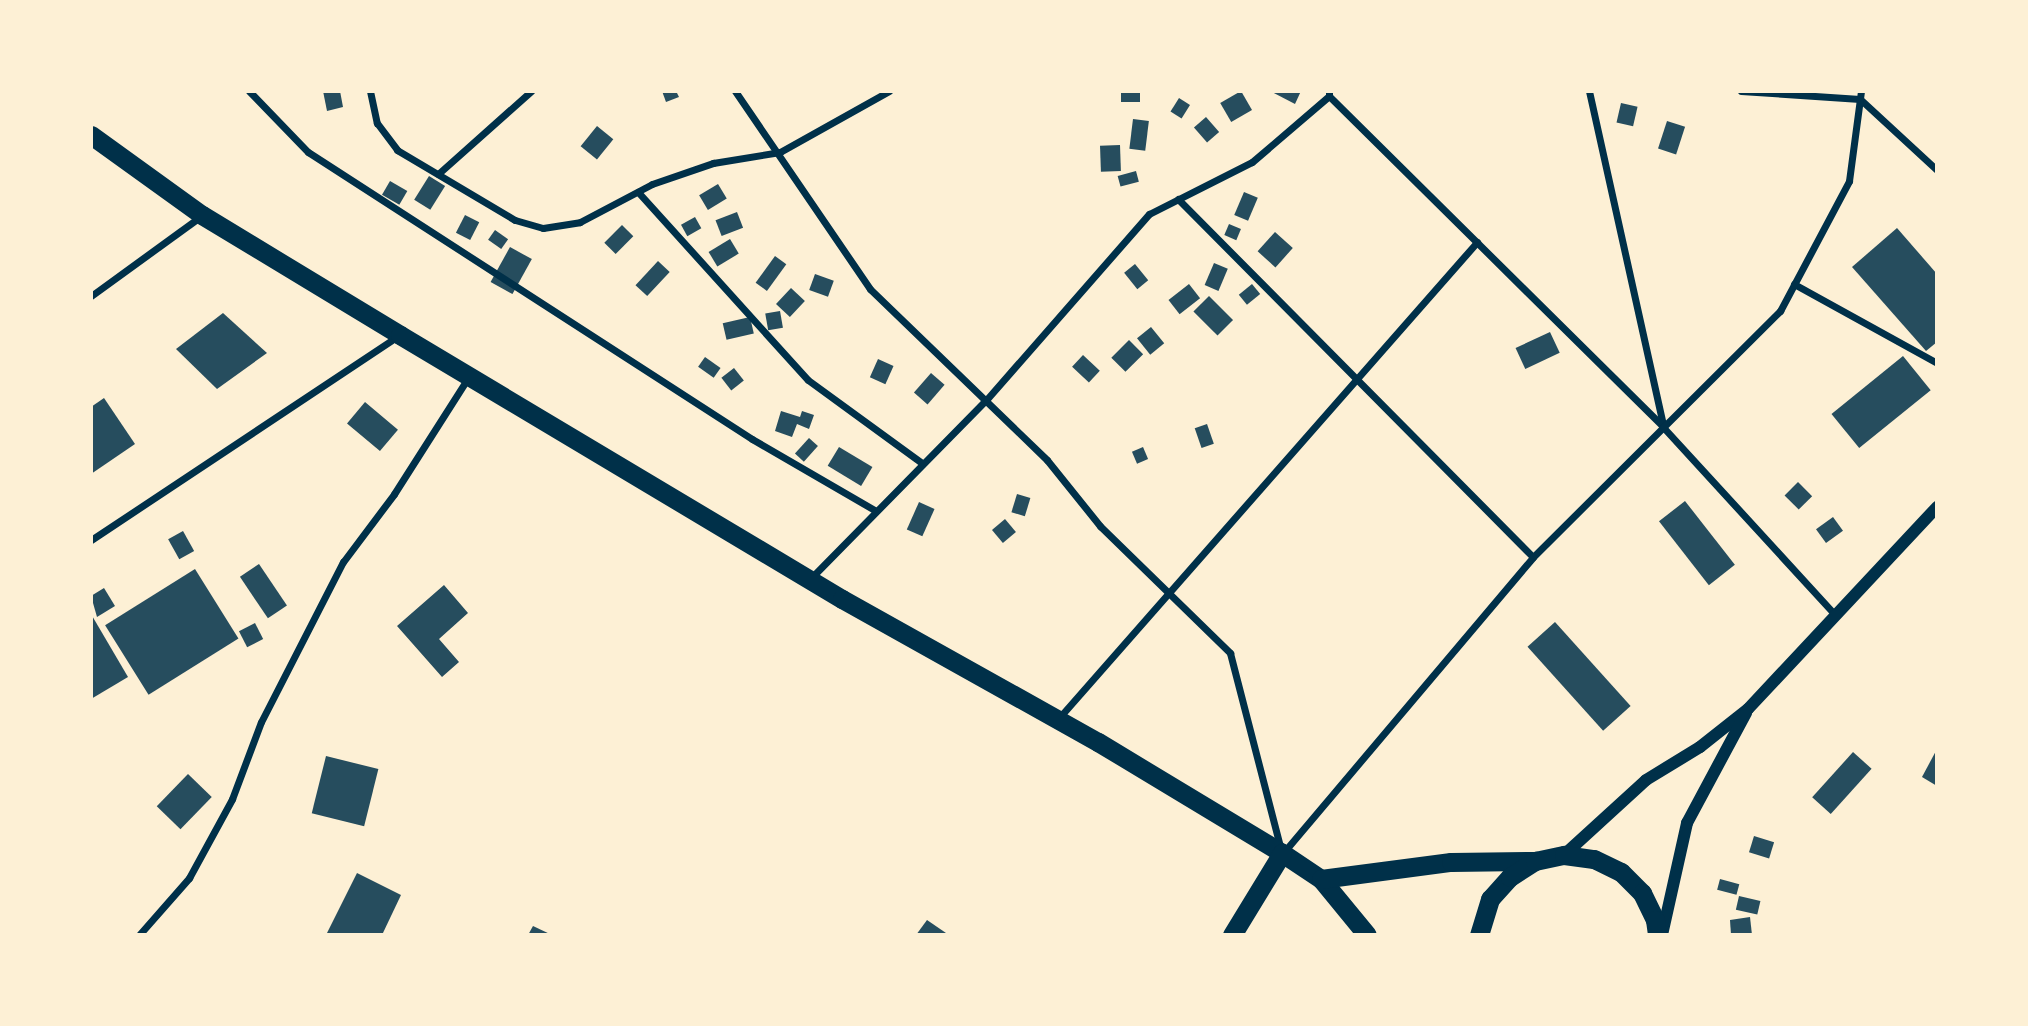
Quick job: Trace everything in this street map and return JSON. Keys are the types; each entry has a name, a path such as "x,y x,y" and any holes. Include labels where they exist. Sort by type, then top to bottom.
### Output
{"highway":[{"path":"91,135 202,215 400,335 810,580 1057,719 1282,853 1321,879 1367,935"},
{"path":"1233,935 1282,853"},
{"path":"1321,879 1451,862 1535,861 1564,855 1594,859 1621,872 1642,893 1656,920 1659,935"},
{"path":"1479,935 1490,899 1510,877 1535,861"}],"street":[{"path":"249,91 308,152 752,439 876,511"},
{"path":"370,91 386,138 438,174 515,220 543,228 580,222 638,192 713,163 780,152 889,91"},
{"path":"438,174 531,91"},
{"path":"736,91 780,152 870,289 987,399 1047,460 1100,526 1230,653 1282,853"},
{"path":"1589,91 1663,427"},
{"path":"1741,91 1860,95 1937,170"},
{"path":"810,580 987,399 1149,214 1252,162 1329,94 1663,427 1836,616"},
{"path":"1282,853 1533,557 1780,311 1849,181 1860,95"},
{"path":"638,192 808,380 923,464"},
{"path":"1178,199 1533,557"},
{"path":"91,296 202,215"},
{"path":"1057,719 1477,242"},
{"path":"1794,284 1937,363"},
{"path":"91,540 400,335"},
{"path":"139,935 189,878 232,799 261,722 343,562 394,494 470,375"},
{"path":"1564,855 1646,780 1700,747 1748,709 1937,507"},
{"path":"1659,935 1687,823 1748,709"}],"building":[{"path":"323,91 340,91 343,107 327,111"},
{"path":"662,91 676,91 679,97 666,102"},
{"path":"1121,91 1140,91 1140,102 1121,102"},
{"path":"1241,91 1252,110 1231,122 1220,103"},
{"path":"1270,91 1301,91 1295,104"},
{"path":"1179,98 1190,105 1182,118 1171,112"},
{"path":"1621,103 1638,107 1633,126 1617,122"},
{"path":"1206,117 1219,132 1207,143 1194,127"},
{"path":"1133,119 1149,121 1145,151 1129,149"},
{"path":"1667,121 1685,127 1676,154 1658,149"},
{"path":"597,126 613,139 597,159 581,146"},
{"path":"1120,145 1121,171 1101,172 1100,146"},
{"path":"1136,171 1139,182 1120,187 1118,176"},
{"path":"429,176 445,186 430,210 414,200"},
{"path":"390,181 407,191 399,205 382,195"},
{"path":"718,184 727,199 708,210 699,195"},
{"path":"1244,192 1258,198 1248,221 1234,215"},
{"path":"737,212 743,228 722,236 716,220"},
{"path":"465,215 479,222 470,240 456,233"},
{"path":"695,217 701,228 687,236 681,225"},
{"path":"1229,224 1241,229 1236,240 1224,235"},
{"path":"622,225 633,236 616,254 604,243"},
{"path":"1897,228 1937,274 1937,342 1926,351 1852,267"},
{"path":"495,230 508,239 501,249 488,240"},
{"path":"1275,232 1293,248 1275,267 1258,251"},
{"path":"730,239 739,254 717,266 709,252"},
{"path":"510,247 532,259 512,294 491,282"},
{"path":"775,256 786,264 767,291 756,283"},
{"path":"658,261 670,272 647,296 635,285"},
{"path":"1214,263 1228,269 1218,291 1205,285"},
{"path":"1135,264 1148,280 1137,289 1124,273"},
{"path":"815,274 834,281 828,297 809,290"},
{"path":"1189,284 1200,298 1180,314 1169,300"},
{"path":"1252,284 1260,294 1247,305 1239,295"},
{"path":"791,288 805,301 790,317 776,304"},
{"path":"1209,296 1233,320 1217,336 1193,312"},
{"path":"780,311 783,328 768,330 765,314"},
{"path":"223,313 267,353 217,389 176,349"},
{"path":"750,317 754,334 727,340 723,323"},
{"path":"1151,327 1164,343 1150,355 1137,338"},
{"path":"1550,332 1560,353 1525,369 1516,348"},
{"path":"1129,340 1143,354 1125,372 1111,358"},
{"path":"1083,355 1100,371 1089,382 1072,367"},
{"path":"1903,356 1931,390 1859,448 1832,414"},
{"path":"705,357 721,368 714,378 698,367"},
{"path":"878,359 894,366 885,384 870,377"},
{"path":"734,368 744,381 731,390 721,378"},
{"path":"931,373 945,385 928,404 914,393"},
{"path":"104,398 135,444 91,474 91,407"},
{"path":"365,402 398,430 380,451 347,423"},
{"path":"781,411 800,417 802,411 814,415 809,429 797,424 792,437 775,431"},
{"path":"1207,424 1214,444 1202,448 1195,428"},
{"path":"809,438 818,446 804,462 795,454"},
{"path":"839,447 872,467 861,486 828,466"},
{"path":"1143,447 1148,459 1137,464 1132,452"},
{"path":"1798,482 1812,496 1799,510 1785,495"},
{"path":"1017,494 1030,498 1025,516 1011,512"},
{"path":"1685,501 1735,565 1709,585 1659,521"},
{"path":"919,502 935,509 922,536 907,529"},
{"path":"1833,517 1843,531 1826,543 1816,529"},
{"path":"1005,519 1016,532 1003,543 992,530"},
{"path":"183,531 194,551 179,559 168,539"},
{"path":"259,564 287,605 268,618 240,577"},
{"path":"195,569 238,639 149,695 105,625"},
{"path":"444,585 468,613 439,639 459,662 442,677 397,626"},
{"path":"104,588 115,606 97,617 91,596"},
{"path":"91,614 128,677 91,699"},
{"path":"1555,622 1631,706 1603,731 1528,647"},
{"path":"255,623 263,639 247,647 239,631"},
{"path":"1937,749 1937,786 1922,777"},
{"path":"1853,752 1872,769 1831,814 1812,797"},
{"path":"326,756 378,769 364,826 312,813"},
{"path":"188,774 212,797 180,829 157,806"},
{"path":"1754,836 1774,842 1769,858 1749,852"},
{"path":"357,873 401,895 382,935 326,935"},
{"path":"1720,879 1739,884 1736,895 1717,890"},
{"path":"1739,896 1760,901 1757,915 1736,910"},
{"path":"1750,917 1752,935 1731,935 1730,920"},
{"path":"927,920 946,933 916,935"},
{"path":"533,926 552,935 528,935"}]}
